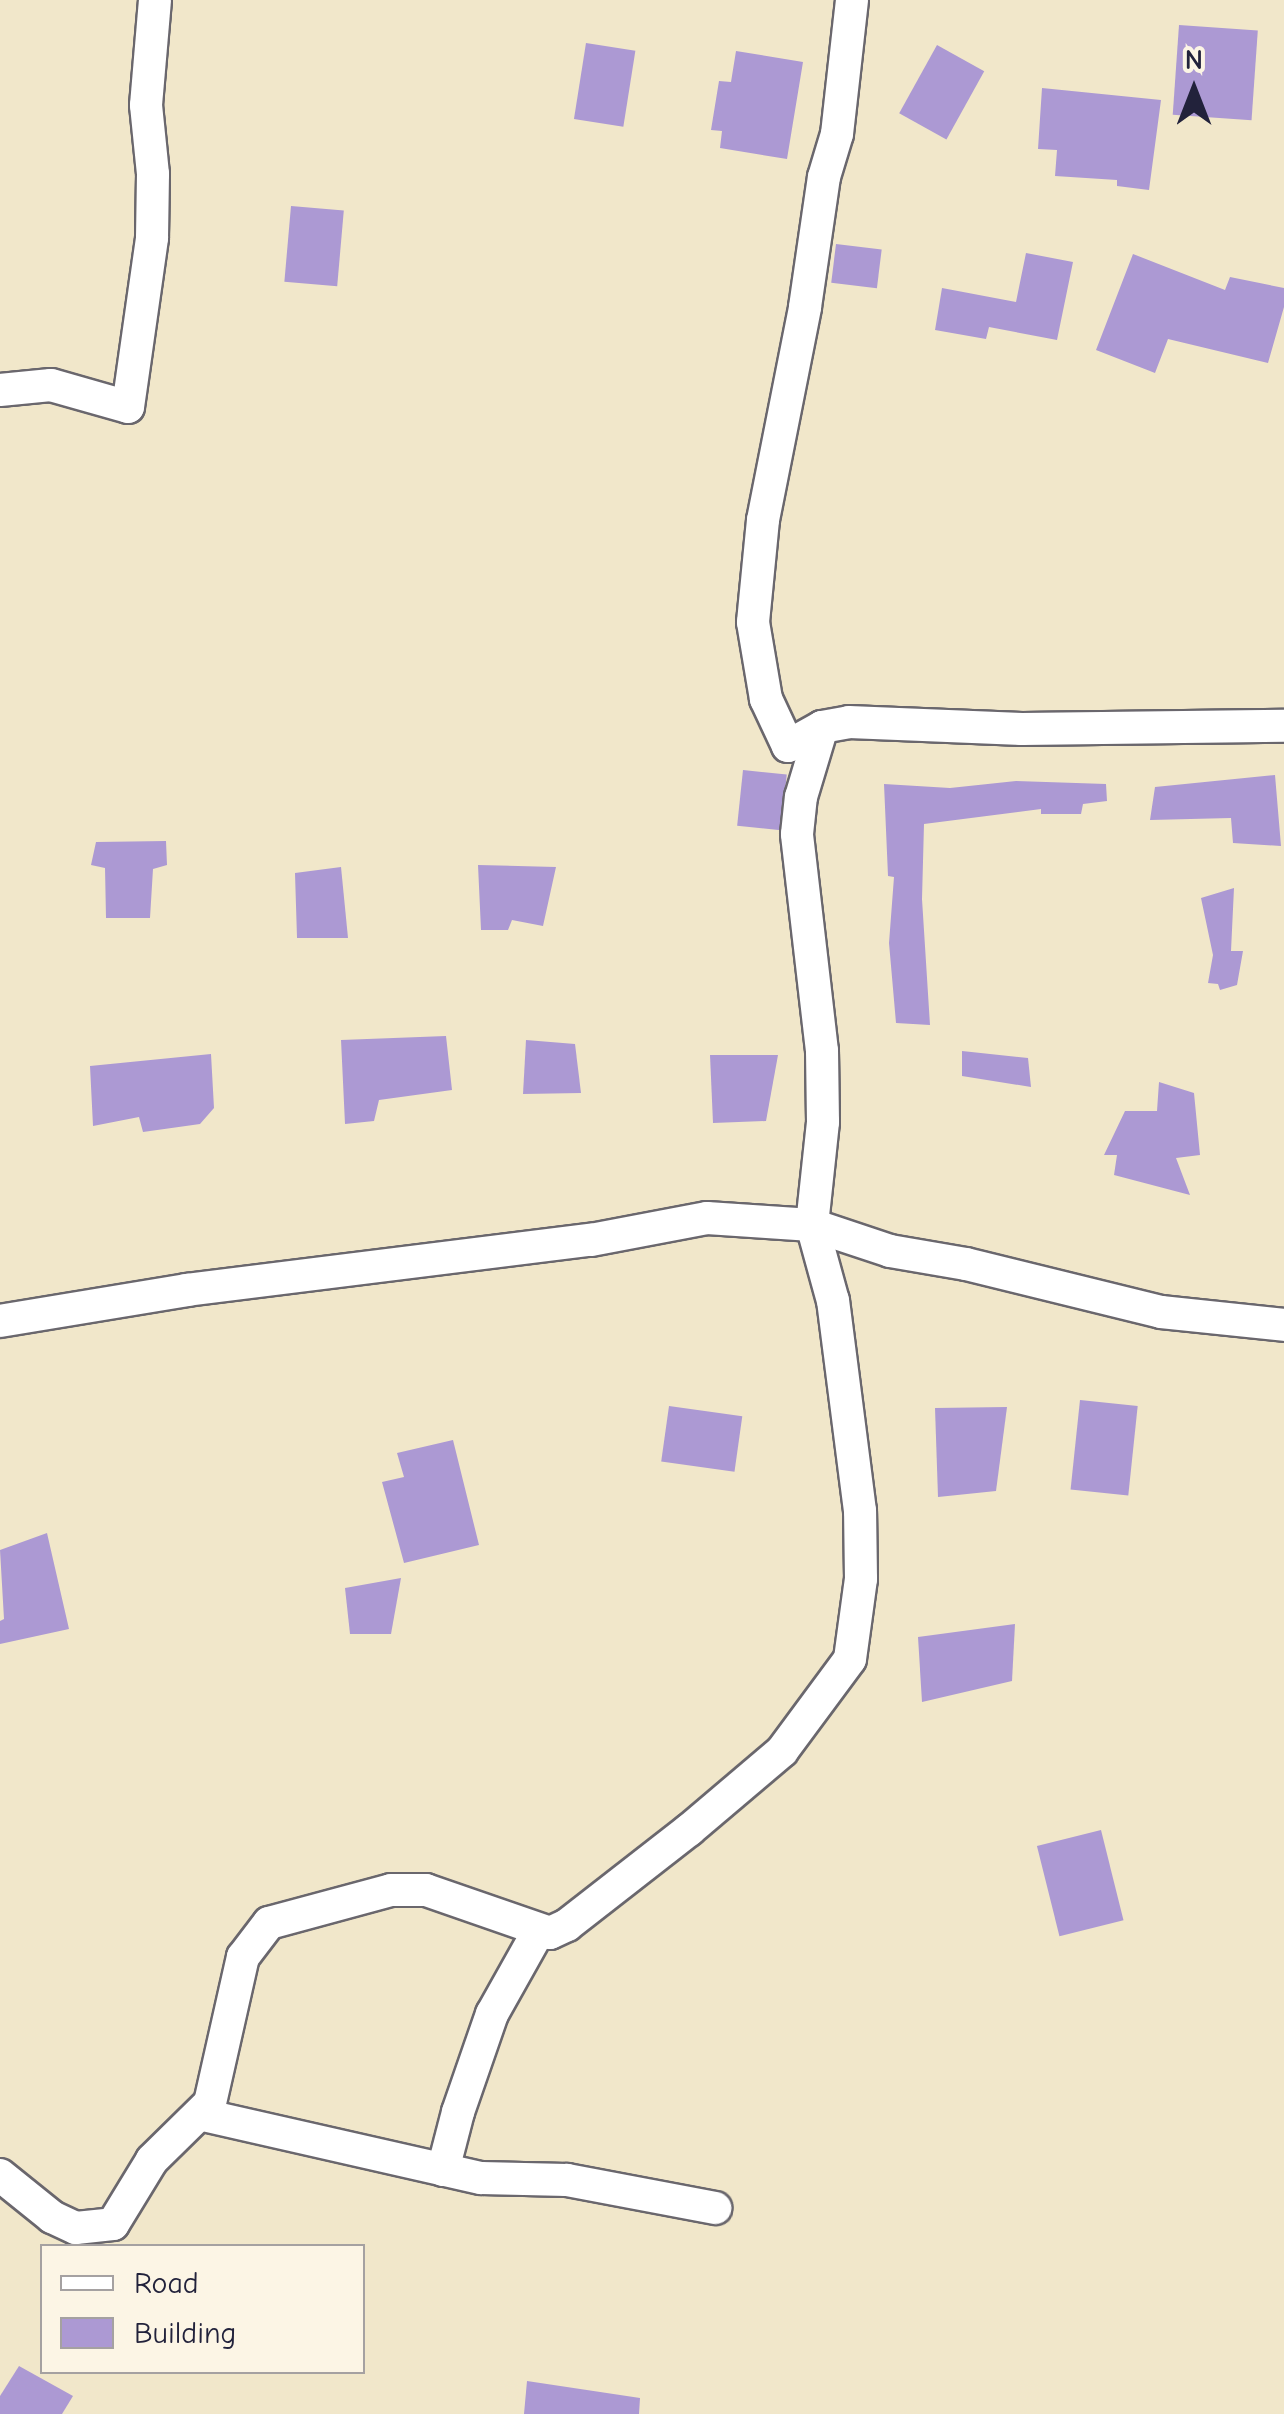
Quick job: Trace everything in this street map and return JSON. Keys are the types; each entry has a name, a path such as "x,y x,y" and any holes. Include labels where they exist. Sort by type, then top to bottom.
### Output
{"street":[{"path":"0,390 51,385 128,407 152,238 153,174 146,105 155,0"},
{"path":"800,796 788,746 766,699 752,622 763,520 805,307 824,177 837,134 852,0"},
{"path":"788,746 822,727 848,722 1022,729 1284,726"},
{"path":"0,2175 52,2217 76,2228 113,2224 152,2160 203,2115 210,2104 243,1957 270,1923 390,1890 426,1890 550,1933 567,1925 782,1751 850,1659 861,1579 860,1511 833,1301 812,1225 824,1122 822,1069 818,990 802,894 797,834 800,796 822,727"},
{"path":"0,1321 187,1290 590,1240 707,1218 812,1225 890,1251 966,1264 1161,1312 1284,1325"},
{"path":"443,2170 492,2014 538,1932"},
{"path":"203,2115 480,2178 566,2180 714,2208"}],"building":[{"path":"1179,25 1258,31 1252,120 1173,115"},
{"path":"586,43 635,51 623,127 574,119"},
{"path":"937,45 984,71 946,139 899,113"},
{"path":"736,51 803,62 787,159 720,148 722,131 711,130 719,81 731,82"},
{"path":"1042,88 1161,100 1149,190 1117,186 1117,180 1055,176 1057,150 1038,149"},
{"path":"291,206 344,211 337,286 284,282"},
{"path":"836,244 882,250 877,288 831,283"},
{"path":"1026,253 1073,262 1057,340 989,327 986,339 935,330 942,288 1016,302"},
{"path":"1133,254 1225,290 1230,277 1284,288 1284,307 1268,363 1168,339 1155,373 1096,350"},
{"path":"743,770 787,775 781,830 737,826"},
{"path":"1275,775 1281,846 1233,843 1231,818 1150,820 1155,787"},
{"path":"1016,781 1106,784 1107,801 1083,804 1081,814 1041,814 1041,809 924,824 922,899 930,1025 896,1023 889,943 894,877 888,876 884,784 950,788"},
{"path":"166,841 167,865 153,869 150,918 106,918 105,868 91,865 96,842"},
{"path":"478,865 556,867 543,926 512,920 508,930 481,930"},
{"path":"341,867 348,938 297,938 295,873"},
{"path":"1234,888 1231,951 1243,951 1237,985 1220,990 1218,984 1208,983 1213,955 1201,898"},
{"path":"446,1036 452,1090 379,1100 374,1121 345,1124 341,1040"},
{"path":"526,1040 575,1044 581,1093 523,1094"},
{"path":"962,1051 1028,1058 1031,1087 962,1076"},
{"path":"211,1054 214,1108 200,1124 143,1132 139,1117 93,1126 90,1066"},
{"path":"710,1055 778,1055 766,1121 713,1123"},
{"path":"1159,1082 1194,1093 1200,1155 1176,1158 1190,1195 1114,1175 1117,1155 1104,1155 1125,1111 1157,1111"},
{"path":"1080,1400 1138,1406 1128,1496 1071,1490"},
{"path":"669,1406 742,1416 734,1472 661,1461"},
{"path":"1007,1407 996,1491 938,1497 935,1408"},
{"path":"453,1440 479,1545 404,1563 382,1482 404,1477 397,1453"},
{"path":"47,1533 69,1629 0,1644 0,1621 4,1619 0,1550"},
{"path":"401,1578 391,1634 350,1634 345,1588"},
{"path":"1015,1624 1012,1681 922,1702 918,1637"},
{"path":"1101,1830 1123,1920 1059,1936 1037,1846"},
{"path":"19,2366 73,2396 62,2414 0,2414 0,2396"},
{"path":"527,2381 640,2398 639,2414 524,2414"}]}
